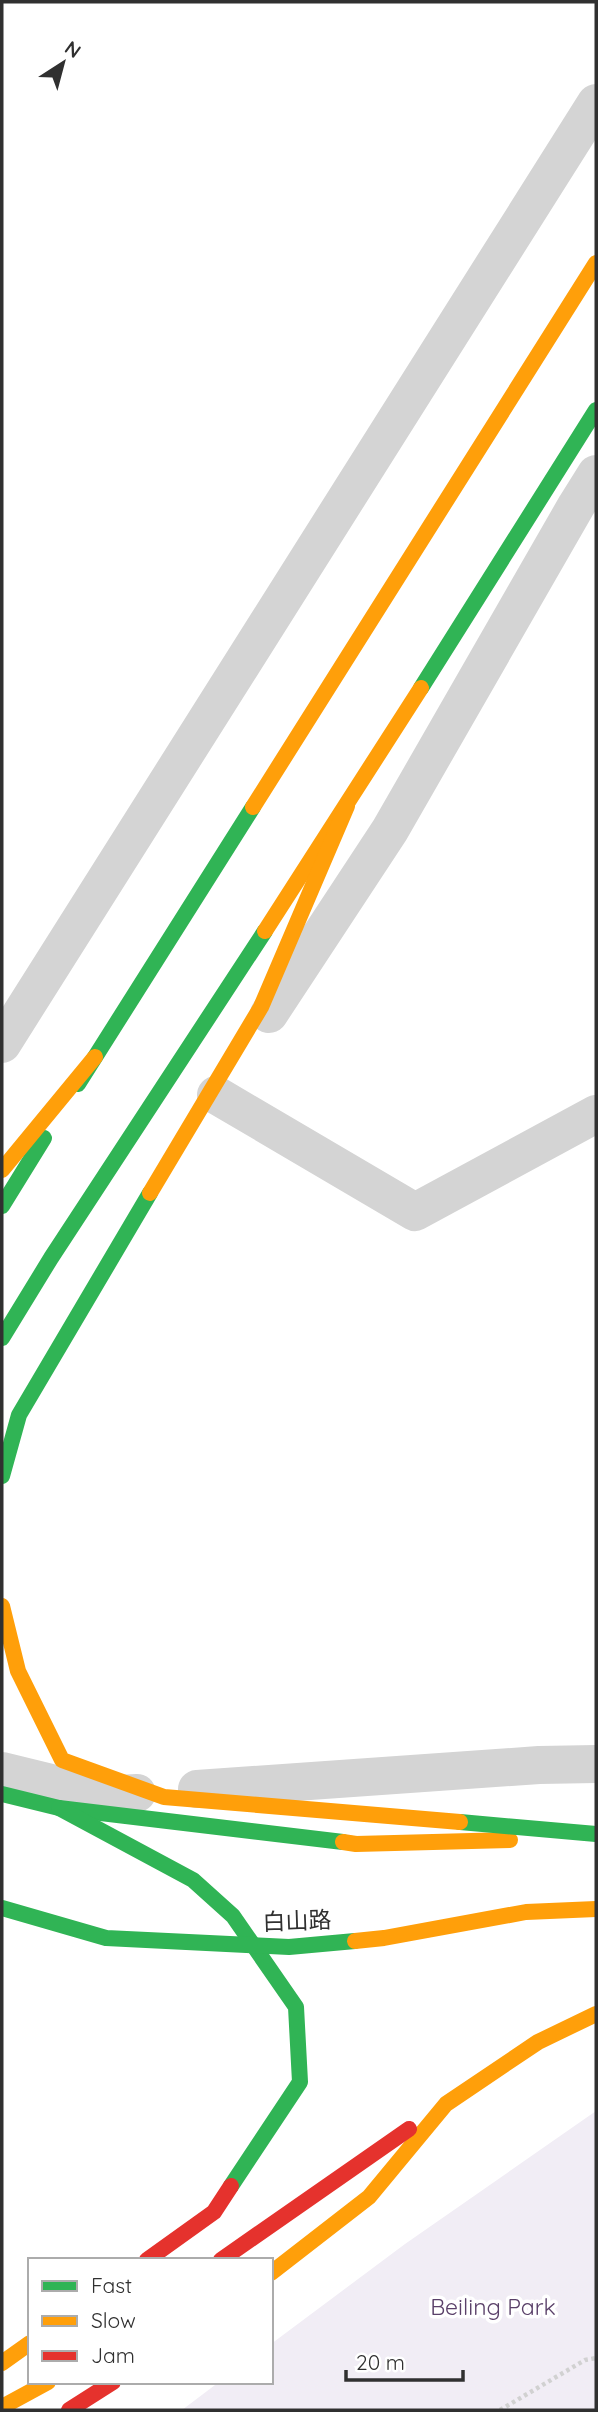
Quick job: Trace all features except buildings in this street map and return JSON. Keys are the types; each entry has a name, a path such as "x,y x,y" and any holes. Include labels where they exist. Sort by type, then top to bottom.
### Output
{"highway":[{"path":"2,1206 596,263"},
{"path":"2,1338 51,1258 347,806 596,410"},
{"path":"2,1476 19,1415 261,1007 347,806"},
{"path":"2,1170 96,1057"},
{"path":"2,1606 18,1671 62,1760 164,1797 596,1837"},
{"path":"2,1794 59,1808 356,1844 596,1837"},
{"path":"59,1808 192,1880 233,1916 296,2007 300,2082 214,2212 150,2258"},
{"name":"白山路","path":"2,1908 106,1938 289,1947 384,1938 526,1912 596,1909"},
{"path":"224,2258 538,2042 596,2014"},
{"path":"273,2271 369,2197 446,2104"},
{"path":"2,2363 28,2344"},
{"path":"2,2407 44,2384"},
{"path":"69,2410 110,2384"}],"street":[{"path":"2,1044 596,103"},
{"path":"2,1423 390,830 596,474"},
{"path":"216,1095 415,1212 596,1114"},
{"path":"2,1771 100,1796 539,1765 596,1764"}],"path":[{"path":"500,2410 585,2360 596,2358"}],"green space":[{"name":"Beiling Park","path":"596,2111 596,2410 182,2410 216,2384 273,2384 273,2343 405,2244"}],"traffic: fast":[{"path":"421,688 596,410"},
{"path":"78,1084 253,807"},
{"path":"2,1338 51,1258 265,931"},
{"path":"2,1206 44,1138"},
{"path":"2,1476 19,1415 150,1193"},
{"path":"2,1794 59,1808 343,1842"},
{"path":"59,1808 193,1880 233,1916 296,2007 300,2082 231,2186"},
{"path":"460,1822 596,1834"},
{"path":"2,1908 106,1938 289,1947 355,1941"}],"traffic: slow":[{"path":"253,807 596,263"},
{"path":"265,931 421,688"},
{"path":"150,1193 261,1007 347,806"},
{"path":"2,1170 95,1057"},
{"path":"2,1606 18,1671 62,1760 164,1797 460,1822"},
{"path":"343,1842 356,1844 510,1840"},
{"path":"355,1941 526,1912 596,1909"},
{"path":"273,2271 369,2197 446,2104 538,2042 596,2014"},
{"path":"2,2363 28,2344"},
{"path":"2,2407 44,2384"}],"traffic: jam":[{"path":"224,2258 409,2129"},
{"path":"150,2258 214,2212 231,2186"},
{"path":"69,2410 110,2384"}]}
